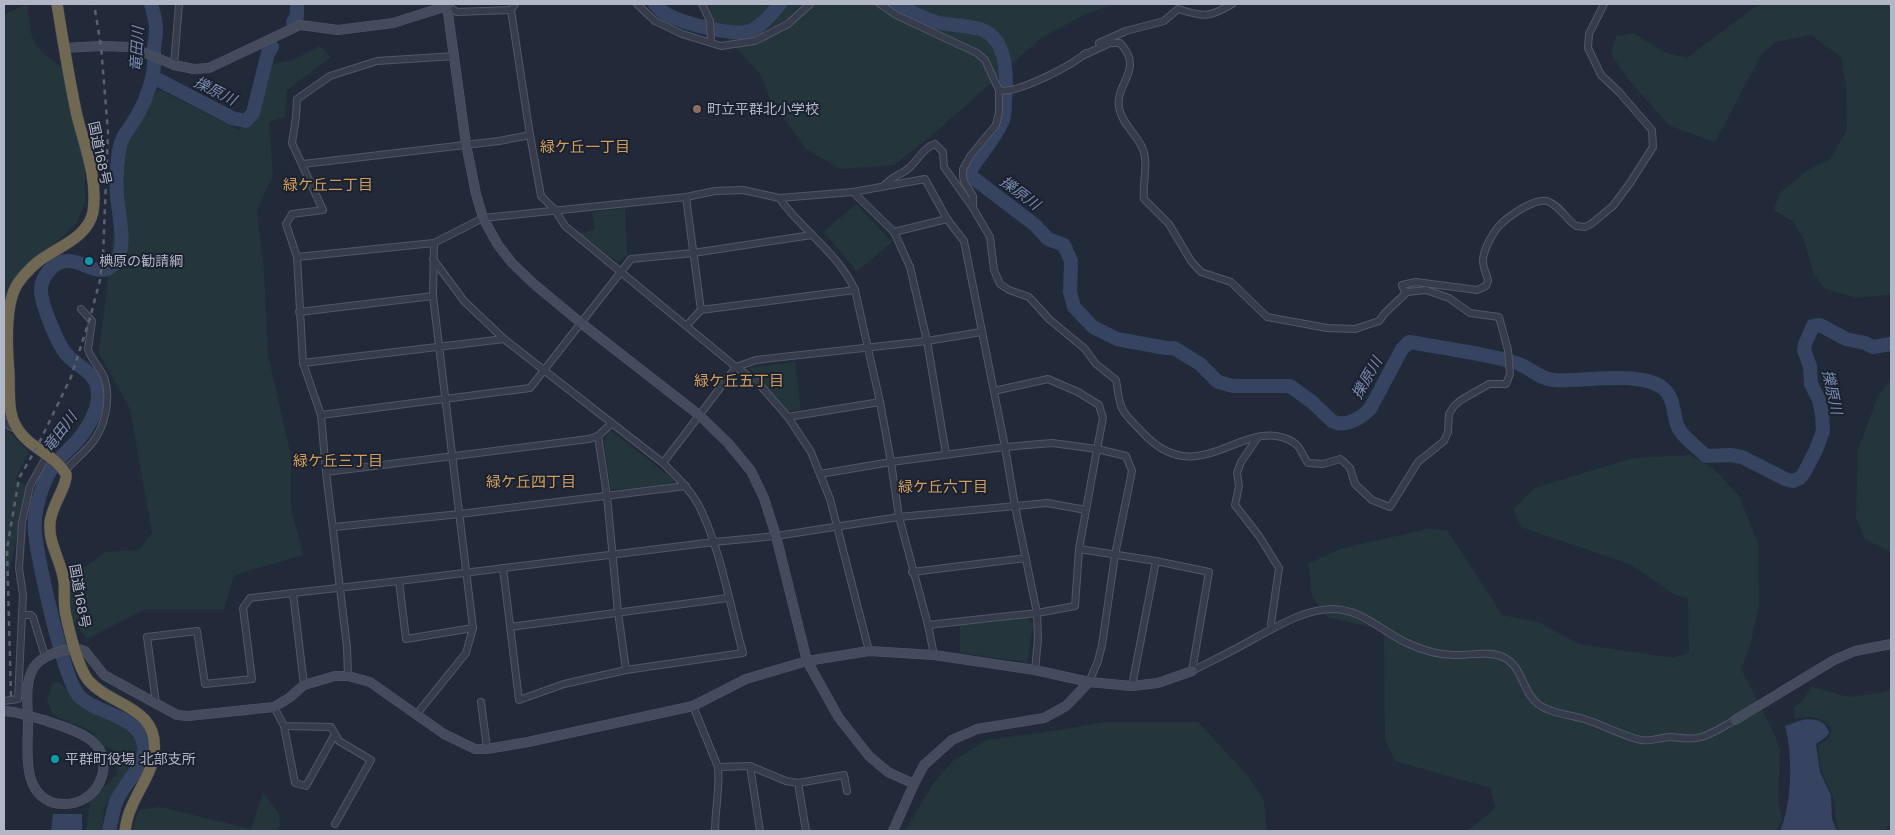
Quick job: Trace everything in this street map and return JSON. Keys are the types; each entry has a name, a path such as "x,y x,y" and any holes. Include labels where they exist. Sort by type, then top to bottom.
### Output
{"highway":[{"name":"国道168号","path":"17,429 11,415 8,369 8,335 12,296 18,284 46,255 79,236 92,214 93,179 77,114 57,4"},
{"path":"17,429 25,438 42,450 64,470"},
{"name":"国道168号","path":"64,470 67,479 53,507 50,532 62,573 72,650 93,685 100,691 137,711 150,728 154,738 152,764 131,806 125,831"}],"street":[{"path":"169,63 179,4"},
{"path":"637,4 655,21 682,34 721,46 755,41 788,24 810,4"},
{"path":"702,4 710,23 711,42"},
{"path":"880,4 896,15 977,53 985,60 1001,90 996,125 971,155 964,169 964,182 973,196 973,208"},
{"path":"1084,55 1093,45 1126,31 1164,21 1178,9 1199,16 1212,14 1232,4"},
{"path":"1407,292 1402,285 1416,282 1478,290 1483,288 1488,281 1483,261 1486,248 1499,226 1517,211 1536,202 1545,201 1554,205 1576,226 1585,227 1613,206 1630,183 1653,147 1653,134 1652,130 1619,92 1601,75 1593,62 1587,41 1604,4"},
{"path":"64,48 131,47 169,63 194,69 209,68 300,25 338,30 393,24 447,5"},
{"path":"447,5 457,12 513,7 530,135 541,196 555,210 565,226 759,384 788,417 811,452 830,500 868,651"},
{"path":"447,5 466,144 476,194 483,218 498,245 512,263 534,284 581,324 700,415 728,443 751,471 764,498 776,536 807,661 839,718 869,756 888,772 914,784"},
{"path":"884,186 888,181 910,167 930,146 935,144 943,152 944,167 973,208 990,237 994,270 1000,284 1009,290 1029,297 1050,319 1085,348 1096,364 1116,380 1122,409 1155,445 1178,455 1200,456 1221,451 1238,442 1258,437 1283,438 1298,445 1308,463 1322,464 1340,459 1350,468 1355,484 1372,500 1390,507 1418,462 1444,441 1448,432 1449,414 1454,406 1490,384 1506,384 1510,374 1508,350 1499,317 1470,313 1449,298 1426,290 1407,292 1379,321 1355,330 1328,328 1267,317 1232,282 1202,272 1191,261 1168,224 1144,198 1145,156 1141,145 1127,127 1119,108 1119,96 1129,72 1130,62 1128,51 1120,43 1110,42 1028,86 1001,90"},
{"path":"348,676 347,647 321,415 303,362 297,257 286,224 292,214 323,210 292,142 297,99 330,76 377,61 455,56"},
{"path":"303,164 499,141 530,135"},
{"path":"297,257 434,243 483,218 686,197 715,191 743,190 779,198 853,192 925,179 946,219 964,241 1005,447 1014,506 1037,612 1038,639 1035,670"},
{"path":"853,192 894,232 910,267 927,341 946,454"},
{"path":"686,197 701,310"},
{"path":"779,198 791,214 835,257 848,274 855,290 880,402 899,517 912,572 928,625 934,655"},
{"path":"894,232 946,219"},
{"path":"321,415 530,388 632,259 693,253 812,235"},
{"path":"416,715 466,653 473,628 447,399 433,296 434,243"},
{"path":"433,260 464,301 504,339 663,463 686,486 698,504 714,542 743,653 626,670 564,684 519,700 503,568"},
{"path":"686,325 701,310 855,290"},
{"path":"299,312 433,296"},
{"path":"64,470 93,442 99,432 106,412 108,397 106,381 100,367 88,350 92,321 81,309"},
{"path":"663,463 736,366 756,360 927,341 981,332"},
{"path":"303,362 440,348 504,339"},
{"path":"928,625 1075,606 1079,549 1103,418 1099,405 1078,392 1048,379 994,390"},
{"path":"788,417 880,402"},
{"path":"4,421 12,428 17,429"},
{"path":"326,472 589,439 598,436 612,423"},
{"path":"598,436 607,496 618,612 626,670"},
{"path":"1258,437 1241,462 1237,473 1239,486 1235,506 1259,536 1279,568 1272,628"},
{"path":"820,474 946,454 1052,443 1097,449 1126,456 1132,471 1102,645 1098,661 1088,682 1066,706 1044,718 977,729 962,735 937,753 924,765 893,831"},
{"path":"4,700 18,700 22,626 22,595 19,568 22,523 30,486 49,458"},
{"path":"334,527 460,514 686,486"},
{"path":"156,704 147,637 197,631 205,684 252,679 243,608 250,598 776,536 899,517 1047,503 1086,510"},
{"path":"1079,549 1156,561 1209,572 1192,671"},
{"path":"912,572 1026,558"},
{"path":"1132,686 1156,561"},
{"path":"399,581 406,640 473,628"},
{"path":"293,593 304,685"},
{"path":"510,627 728,598"},
{"path":"4,711 14,712 44,720 81,733 99,749 103,765 101,778 94,791 78,802 59,803 47,800 34,788 29,776 29,682 34,667 48,655 72,650 85,651 104,675 176,715 188,716 274,707 289,698 304,685 335,676 348,676 370,682 444,734 475,749 487,749 693,706 746,679 807,661 868,651 934,655 1035,670 1088,682 1132,686 1158,684 1192,671 1272,628 1301,615 1316,611 1346,610 1359,614 1407,643 1429,651 1457,656 1497,655 1511,663 1524,682 1528,692 1539,705 1548,710 1587,720 1641,740 1659,740 1670,737 1702,737 1735,720 1834,660 1855,651 1891,644"},
{"path":"22,615 31,615 33,617 48,655"},
{"path":"481,702 487,749"},
{"path":"693,706 718,767 719,783 714,831"},
{"path":"274,707 284,726 295,783 306,786 335,734"},
{"path":"284,726 331,727 339,741 371,760 335,824"},
{"path":"718,767 750,766 786,781 798,783 844,775 847,791"},
{"path":"750,766 760,831"},
{"path":"798,783 806,831"}],"shaded area":[{"path":"27,4 34,42 44,54 63,68 85,168 85,202 77,222 60,239 27,265 4,309 4,15"},
{"path":"708,4 1115,4 1086,14 1041,38 937,131 894,165 840,169 806,149 770,99 761,75 716,26"},
{"path":"1763,4 1891,4 1891,294 1858,298 1825,289 1813,273 1804,240 1793,221 1773,210 1781,192 1808,170 1830,159 1847,130 1846,84 1841,57 1811,35 1775,42 1761,55 1715,142 1670,126 1628,79 1611,54 1616,36 1633,33 1666,53 1687,58 1754,8"},
{"path":"320,46 331,57 287,90 285,117 269,122 273,175 257,210 264,271 268,355 291,456 291,508 303,555 234,575 224,609 145,609 87,639 72,619 69,579 106,552 139,550 152,533 130,409 99,353 127,121 160,90 239,130 255,119 273,64 291,61"},
{"path":"856,204 892,242 857,271 824,232"},
{"path":"625,208 627,255 618,262 578,233 595,230 592,212"},
{"path":"795,362 801,410 787,411 749,368"},
{"path":"1891,380 1891,552 1865,539 1856,518 1858,450 1878,396"},
{"path":"4,427 29,452 15,479 27,486 4,598"},
{"path":"610,430 674,480 672,484 611,490 604,441"},
{"path":"1690,455 1714,469 1739,496 1758,543 1759,605 1751,642 1741,669 1775,735 1780,751 1778,800 1782,820 1777,831 1467,831 1495,809 1491,788 1395,761 1385,739 1384,630 1327,617 1312,596 1308,564 1340,549 1427,529 1447,530 1502,615 1538,622 1579,644 1673,658 1689,653 1688,598 1675,595 1632,565 1521,527 1513,509 1535,488 1633,458"},
{"path":"1027,618 1033,625 1027,662 960,653 960,625"},
{"path":"60,682 82,707 128,725 139,737 141,748 135,766 122,787 112,796 104,808 102,831 86,831 90,802 117,774 118,752 104,746 91,731 53,715 47,699 53,683"},
{"path":"1812,687 1848,697 1881,693 1891,689 1891,826 1888,825 1885,831 1840,831 1838,828 1833,797 1821,769 1818,745 1829,739 1832,730 1824,721 1816,717 1795,719 1794,708 1802,701"},
{"path":"1106,722 1198,722 1248,776 1264,801 1267,831 905,831 933,784 953,761 986,740"},
{"path":"263,793 279,814 280,826 276,831 132,831 139,810 160,807 251,829"}],"water":[{"path":"1802,720 1822,722 1829,733 1816,744 1820,772 1831,795 1832,819 1837,831 1780,831 1787,807 1790,779 1788,737 1785,726"},
{"path":"53,814 82,814 82,831 51,831"}],"waterway":[{"name":"竜田川","path":"109,831 116,802 142,760 144,745 141,735 134,727 79,696 66,667 46,591 35,532 38,503 42,488 51,470 77,441 90,422 98,401 98,393 95,381 89,373 71,359 59,343 47,314 41,290 43,280 49,270 58,263 69,261 104,270 115,263 119,257 122,240 117,190 118,155 122,141 143,105 153,75 156,28 151,4"},
{"name":"擽原川","path":"293,22 297,16 297,4"},
{"name":"擽原川","path":"655,4 674,18 709,28 734,32 744,32 756,28 780,4"},
{"name":"擽原川","path":"894,4 934,22 985,31 998,44 1006,73 1004,118 996,134 968,174 1035,225 1048,239 1064,245 1071,261 1070,292 1074,307 1093,327 1117,339 1174,348 1200,364 1218,382 1233,386 1290,386 1312,402 1332,421 1337,423 1352,421 1370,409 1402,349 1409,342 1501,359 1523,366 1548,379 1625,378 1640,379 1653,383 1663,388 1670,397 1681,432 1706,456 1730,455 1742,457 1785,479 1793,481 1800,478 1804,473 1823,431 1819,400 1811,384 1810,366 1804,350 1813,326 1820,325 1846,339 1865,343 1873,347 1891,344"},
{"name":"擽原川","path":"153,77 232,118 246,121 253,113 268,53 272,47"}],"railway":[{"path":"11,696 7,549 19,478 37,447 71,377 90,318 100,280 103,256 108,132 101,46 94,4"}],"place":[{"name":"町立平群北小学校","path":"697,109"},
{"name":"椣原の勧請綱","path":"89,261"},
{"name":"平群町役場 北部支所","path":"55,759"}],"district":[{"name":"緑ケ丘一丁目","path":"585,147"},
{"name":"緑ケ丘二丁目","path":"328,185"},
{"name":"緑ケ丘五丁目","path":"739,381"},
{"name":"緑ケ丘三丁目","path":"338,461"},
{"name":"緑ケ丘四丁目","path":"531,482"},
{"name":"緑ケ丘六丁目","path":"943,487"}]}
